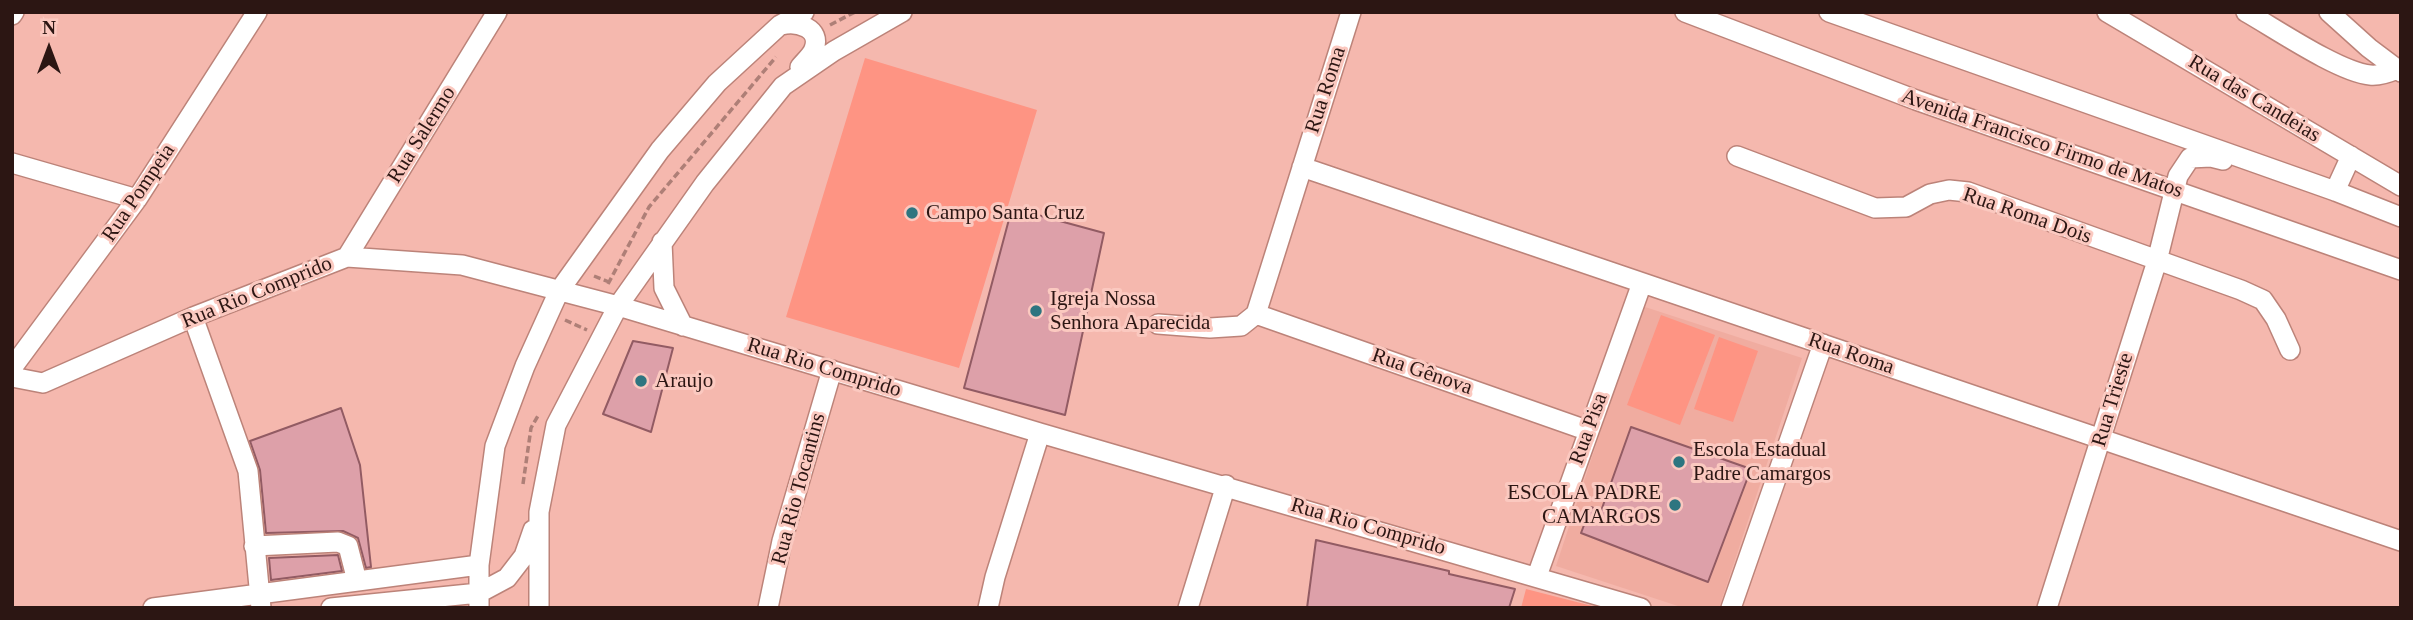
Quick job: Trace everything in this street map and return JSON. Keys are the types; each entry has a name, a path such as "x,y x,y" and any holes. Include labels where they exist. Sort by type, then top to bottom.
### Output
{"street":[{"name":"Rua Pompeia","path":"12,368 137,199 257,12"},
{"name":"Rua Salermo","path":"347,257 497,12"},
{"path":"479,600 479,565 495,446 525,366 559,291 660,150 717,83 780,25 804,12"},
{"path":"783,86 834,51 902,12"},
{"name":"Rua Roma","path":"1256,314 1351,12"},
{"name":"Avenida Francisco Firmo de Matos","path":"1685,12 1716,18 1916,100 2401,270"},
{"path":"1829,12 2335,191 2401,217"},
{"name":"Rua das Candeias","path":"2107,12 2401,186"},
{"path":"2246,12 2321,55 2355,71 2383,75 2399,71"},
{"path":"2329,12 2399,71"},
{"path":"331,608 479,600 507,578 524,556 538,512 556,425 618,306 705,183 814,51 816,40 810,29 793,23 780,25"},
{"name":"Rua Roma Dois","path":"1737,156 1875,208 1906,207 1930,194 1949,190 1968,192 2241,289 2263,300 2276,319 2290,350"},
{"path":"2335,191 2351,156"},
{"name":"Rua Trieste","path":"2048,608 2157,261 2180,170 2190,158 2211,157 2280,173"},
{"path":"12,163 137,199"},
{"name":"Rua Roma","path":"1302,167 2401,541"},
{"path":"662,242 664,288 683,326"},
{"name":"Rua Rio Comprido","path":"12,394 193,317 347,257 462,265 618,306 1040,433 1641,608"},
{"name":"Rua Pisa","path":"1536,576 1642,283"},
{"path":"1158,324 1210,328 1241,326 1256,314"},
{"name":"Rua Gênova","path":"1256,314 1589,430"},
{"path":"193,317 248,471 260,601"},
{"path":"1731,608 1823,344"},
{"name":"Rua Rio Tocantins","path":"768,608 782,541 832,370"},
{"path":"12,377 43,383"},
{"path":"988,608 995,577 1040,433"},
{"path":"1188,608 1226,485"},
{"path":"538,512 539,608"},
{"path":"254,546 338,542 348,546 357,581"},
{"path":"153,608 260,601 357,581 479,565"}],"path":[{"path":"549,313 601,337"}],"shaded area":[{"name":"Campo Santa Cruz","path":"865,58 1037,110 959,368 786,317"},
{"name":"Escola Estadual Padre Camargos","path":"1642,306 1802,358 1719,608 1684,608 1556,566"},
{"path":"1661,315 1715,335 1680,425 1627,405"},
{"path":"1719,337 1758,351 1733,422 1694,409"},
{"path":"1526,589 1600,608 1521,608"}],"building":[{"name":"Igreja Nossa Senhora Aparecida","path":"1012,208 1104,233 1065,415 964,388"},
{"name":"Araujo","path":"633,341 673,348 651,432 603,414"},
{"path":"341,408 360,465 371,567 366,568 358,538 343,531 266,533 260,470 250,441"},
{"name":"ESCOLA PADRE CAMARGOS","path":"1631,427 1751,469 1708,582 1581,533 1591,507 1601,511"},
{"path":"1316,540 1515,589 1509,608 1307,608"},
{"path":"338,555 342,571 271,580 269,558"}],"place":[{"name":"Campo Santa Cruz","path":"912,213"},
{"name":"Igreja Nossa Senhora Aparecida","path":"1036,311"},
{"name":"Araujo","path":"641,381"},
{"name":"Escola Estadual Padre Camargos","path":"1679,462"},
{"name":"ESCOLA PADRE CAMARGOS","path":"1675,505"}]}
